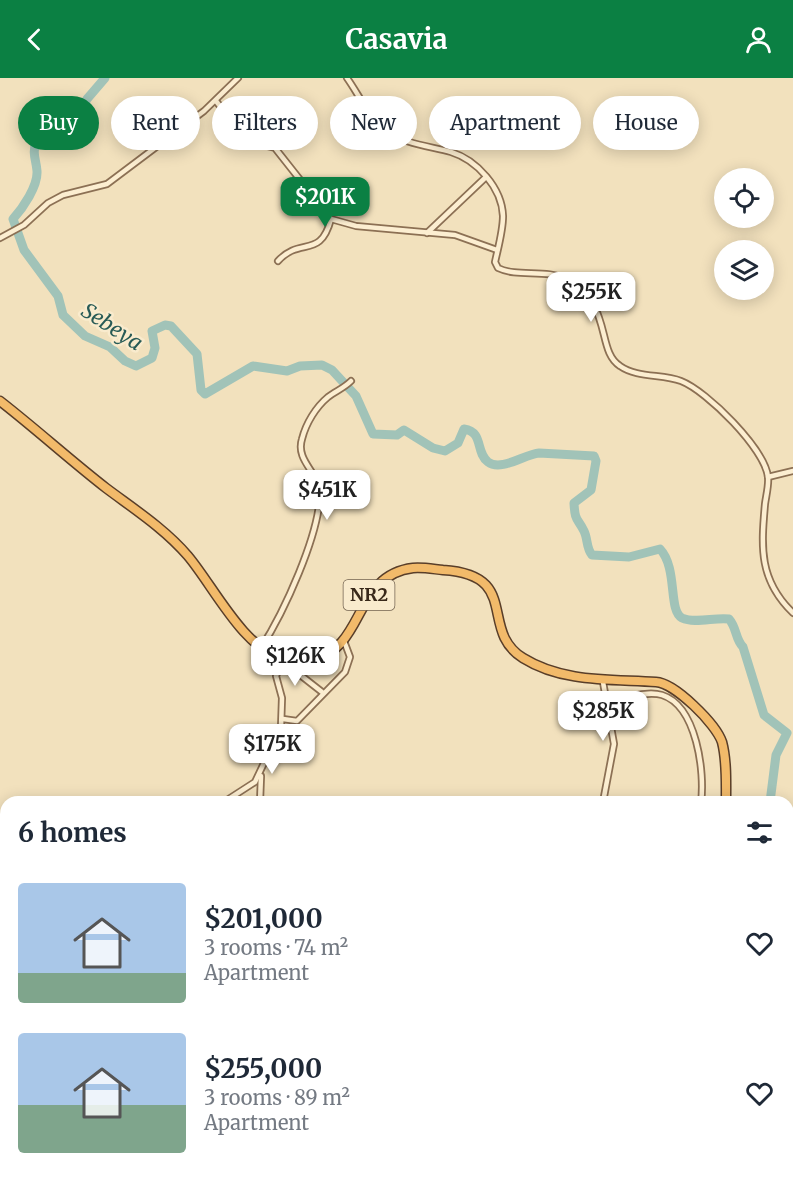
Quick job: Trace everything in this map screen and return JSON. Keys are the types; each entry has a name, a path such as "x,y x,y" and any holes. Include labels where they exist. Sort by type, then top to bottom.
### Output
{"highway":[{"path":"0,401 174,542 261,648 287,660"},
{"name":"NR2","path":"287,660 302,661 321,657 344,641 376,585 388,575 413,568 458,571 489,585 498,608 503,636 513,651 535,664 603,682 658,682 668,685 699,712 721,739 726,773 726,796"}],"street":[{"path":"221,96 238,78"},
{"path":"347,78 375,121 385,130 413,143 463,157 486,177 501,204 503,218 495,262 498,268 550,273 579,287 597,308 608,348 619,366 633,372 674,379 695,388 747,439 758,453 768,477 762,557 773,587 782,602 793,613"},
{"path":"0,238 24,225 48,203 63,195 107,184 212,104"},
{"path":"277,150 331,219 356,226 465,237 497,250"},
{"path":"427,233 486,177"},
{"path":"278,261 292,250 323,240 331,219"},
{"path":"261,648 276,625 316,517 320,492 318,481 300,452 301,441 313,413 327,398 348,384"},
{"path":"768,477 793,471"},
{"path":"283,719 297,721 322,692 345,672 349,665 348,648 344,641"},
{"path":"235,796 249,788 261,773 283,719 282,698 276,676 287,660 299,674 322,692"},
{"path":"603,682 614,744 604,796"},
{"path":"607,698 621,699 656,694 670,699 677,706 689,722 703,768 701,796"},
{"path":"260,796 261,773"}],"waterway":[{"name":"Sebeya","path":"105,78 87,99 72,129 54,138 36,142 34,153 37,177 25,203 13,219 24,250 58,296 63,315 85,336 110,347 125,361 136,366 152,358 155,348 152,331 165,325 171,326 197,354 201,390 205,394 253,366 287,371 300,366 322,365 332,370 356,396 373,434 397,435 404,430 433,448 445,451 458,443 464,429 474,434 484,458 493,465 506,464 539,453 594,456 596,461 591,490 574,503 576,517 584,531 592,555 629,557 660,549 669,567 678,614 687,620 729,619 743,647 764,715 787,733 776,755 771,796"}]}
